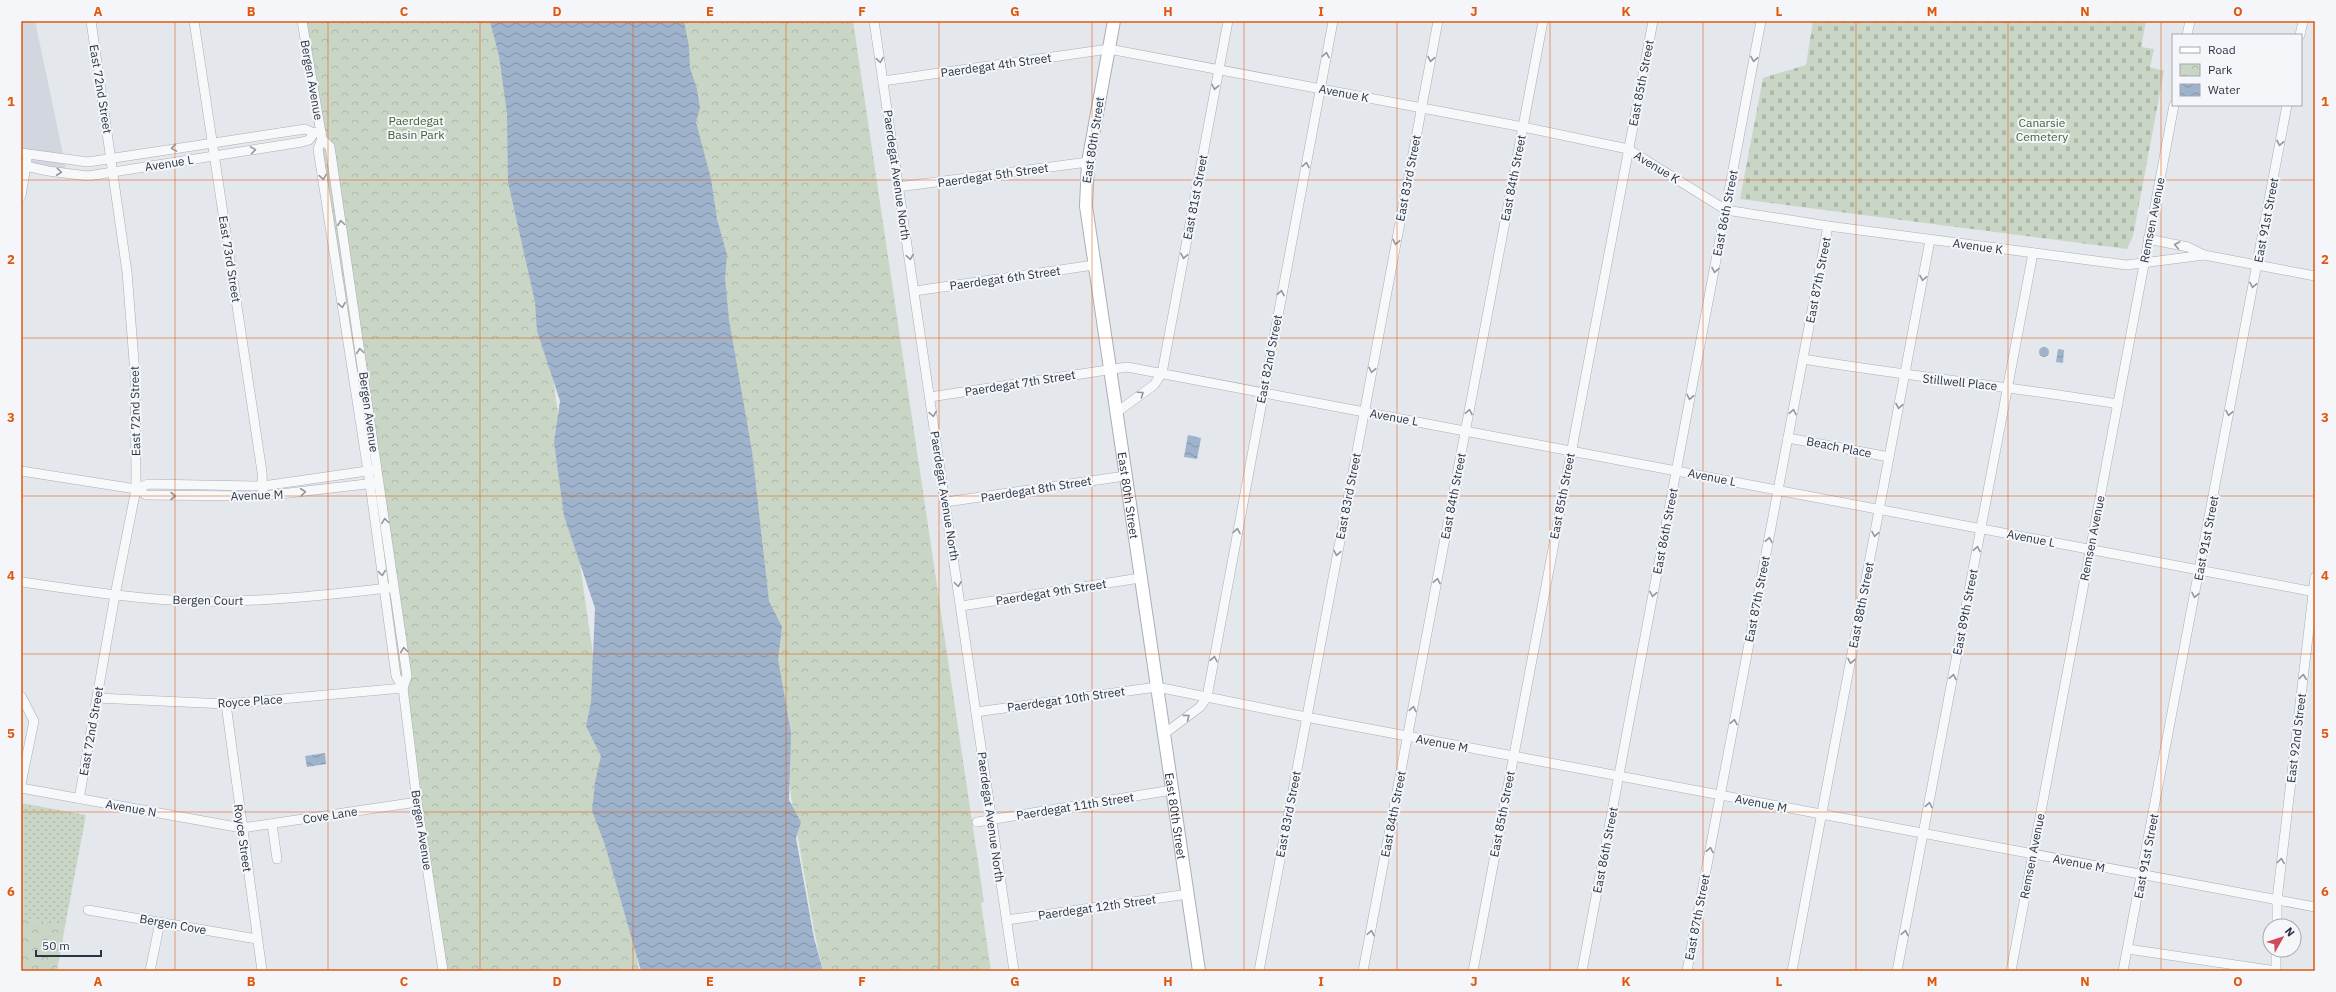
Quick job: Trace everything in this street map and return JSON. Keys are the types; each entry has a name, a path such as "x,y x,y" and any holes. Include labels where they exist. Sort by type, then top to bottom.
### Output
{"street":[{"name":"East 72nd Street","path":"79,799 114,595 136,489 136,425 132,318 113,172 90,21"},
{"name":"East 73rd Street","path":"194,21 263,486 263,496"},
{"name":"Bergen Avenue","path":"302,21 319,135 318,149 370,484 396,676 403,688 417,802 443,971"},
{"name":"Paerdegat Avenue North","path":"874,21 1014,971"},
{"name":"East 80th Street","path":"1114,21 1088,162 1086,206 1140,578 1200,971"},
{"name":"East 81st Street","path":"1162,373 1228,21"},
{"name":"East 82nd Street","path":"1207,697 1333,21"},
{"name":"East 83rd Street","path":"1259,971 1438,21"},
{"name":"East 84th Street","path":"1363,971 1543,21"},
{"name":"East 85th Street","path":"1473,971 1653,21"},
{"name":"East 86th Street","path":"1582,971 1761,21"},
{"path":"2187,34 2190,21"},
{"path":"2300,34 2303,21"},
{"name":"Paerdegat 4th Street","path":"884,81 1108,49"},
{"name":"Avenue K","path":"1108,49 1523,127 1628,149 1726,210 1930,240 2127,265 2204,255"},
{"name":"Remsen Avenue","path":"2011,971 2174,106"},
{"name":"East 91st Street","path":"2123,971 2288,106"},
{"name":"Avenue L","path":"25,154 88,162 305,128 319,135"},
{"name":"Avenue L","path":"24,165 48,171 88,176 302,142 319,135"},
{"name":"Bergen Avenue","path":"319,135 330,147 395,587 407,676 403,688"},
{"path":"21,196 25,154"},
{"name":"Paerdegat 5th Street","path":"898,187 1088,162"},
{"name":"East 87th Street","path":"1687,971 1828,226"},
{"name":"Avenue K","path":"2148,239 2188,247 2204,255 2315,276"},
{"name":"East 88th Street","path":"1792,971 1930,240"},
{"name":"East 89th Street","path":"1897,971 2033,253"},
{"name":"Paerdegat 6th Street","path":"915,291 1094,265"},
{"name":"Stillwell Place","path":"1803,359 1905,375 2007,387 2118,404"},
{"name":"Avenue L","path":"1110,369 1127,366 2314,592"},
{"name":"Paerdegat 7th Street","path":"930,397 1110,369"},
{"path":"1117,412 1154,385 1162,373"},
{"name":"Beach Place","path":"1788,438 1889,457"},
{"name":"Avenue M","path":"136,489 148,484 263,486 378,469"},
{"name":"Avenue M","path":"21,471 136,489 146,496 263,496 380,482"},
{"name":"Paerdegat 8th Street","path":"946,502 1126,476"},
{"name":"East 92nd Street","path":"2276,918 2277,900 2315,577"},
{"name":"Paerdegat 9th Street","path":"961,606 1140,578"},
{"name":"Bergen Court","path":"22,582 114,595 192,601 239,601 319,596 395,587"},
{"name":"Avenue M","path":"1157,687 1306,717 2315,907"},
{"name":"Paerdegat 10th Street","path":"976,712 1157,687"},
{"name":"Royce Place","path":"97,698 226,704 403,688"},
{"path":"21,696 34,721 21,784"},
{"path":"1164,734 1200,707 1207,697"},
{"name":"Royce Street","path":"226,704 262,971"},
{"name":"Avenue N","path":"21,788 242,828"},
{"name":"Paerdegat 11th Street","path":"977,822 1172,790"},
{"name":"Cove Lane","path":"242,828 417,802"},
{"path":"272,824 277,859"},
{"name":"Paerdegat 12th Street","path":"1007,920 1188,894"},
{"name":"Bergen Cove","path":"88,910 257,939"},
{"path":"150,971 160,922"},
{"path":"2128,949 2276,971 2276,958"}],"shaded area":[{"path":"21,21 35,21 67,173 21,164"}],"green space":[{"name":"Paerdegat Basin Park","path":"299,21 501,21 639,971 443,971"},
{"path":"678,21 853,21 984,902 981,903 991,971 823,971 795,823"},
{"name":"Canarsie Cemetery","path":"1813,21 2146,21 2141,47 2154,49 2150,67 2164,71 2133,236 2127,249 1740,199 1763,78 1806,65"},
{"path":"21,803 86,815 65,926 21,918"},
{"path":"21,918 65,926 57,971 21,971"}],"water":[{"path":"490,21 684,21 689,47 690,68 697,89 700,108 696,122 711,179 717,219 727,255 725,278 729,320 752,451 769,601 782,627 778,659 791,733 789,800 801,822 796,838 814,938 823,971 641,971 605,845 592,811 595,782 601,756 586,726 591,702 595,608 564,516 554,442 560,401 537,331 535,302 508,182 507,113 499,56"},
{"path":"2042,347 2046,347 2048,348 2048,356 2042,357 2039,354 2039,350"},
{"path":"2058,349 2064,350 2063,363 2056,362"},
{"path":"1188,435 1201,438 1197,459 1184,457"},
{"path":"325,753 326,764 307,767 305,756"}]}
